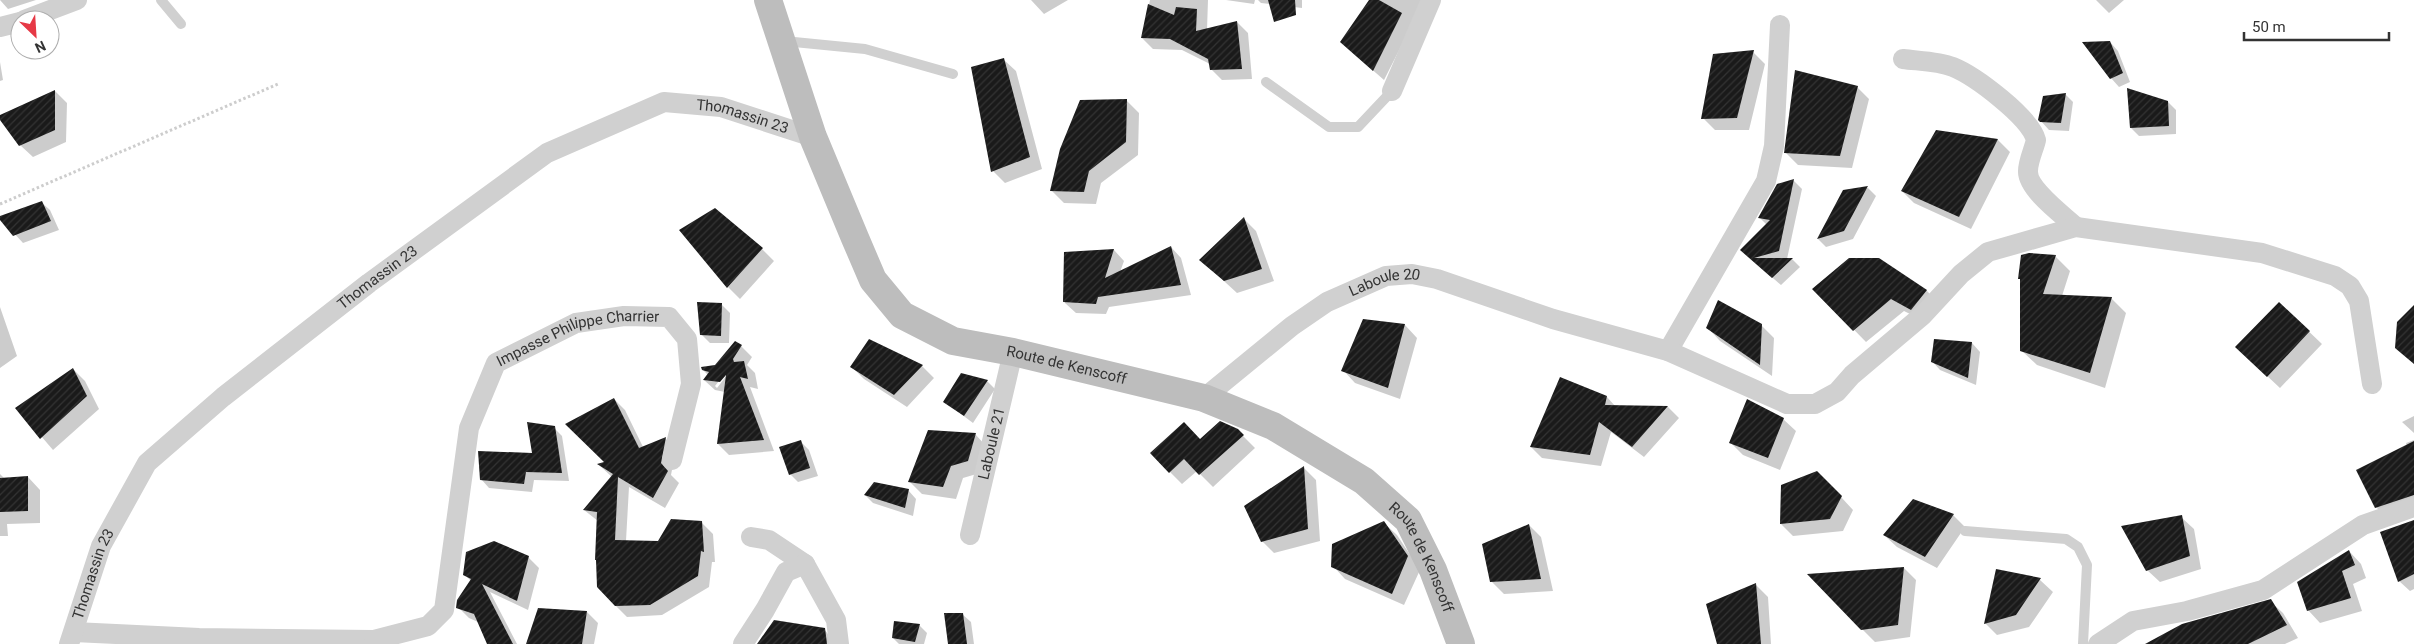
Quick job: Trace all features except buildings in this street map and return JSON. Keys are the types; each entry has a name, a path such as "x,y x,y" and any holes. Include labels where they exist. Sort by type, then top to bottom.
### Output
{"main road":[{"name":"Route de Kenscoff","path":"768,0 813,137 874,280 902,315 952,341 1013,352 1204,398 1272,426 1298,441 1364,481 1408,520 1433,570 1461,644"}],"street":[{"path":"50,10 77,0"},
{"path":"1392,91 1431,0"},
{"path":"1668,351 1766,181 1774,146 1780,24"},
{"path":"1903,59 1951,66 1974,77 2027,122 2036,140 2028,170 2029,178 2037,191 2076,227 2262,253 2335,276 2350,286 2359,300 2372,384"},
{"name":"Thomassin 23","path":"71,638 101,546 147,463 223,397 368,283 547,153 664,102 721,107 813,137"},
{"name":"Laboule 20","path":"1204,398 1292,326 1327,302 1386,276 1412,274 1437,279 1553,319 1591,328 1668,351 1787,404 1815,404 1837,392 1852,375 1923,315 1961,274 1988,252 2076,227"},
{"name":"Impasse Philippe Charrier","path":"71,638 199,638 380,642 428,626 444,610 469,428 496,363 576,323 624,316 669,317 687,339 691,384 672,460"},
{"name":"Laboule 21","path":"970,535 1013,352"},
{"path":"2098,644 2133,621 2186,611 2263,590 2363,525 2414,507"},
{"path":"751,537 769,540 805,564 836,620 839,644"},
{"path":"743,644 786,572 805,564"}],"lane":[{"path":"161,0 181,24"},
{"path":"781,40 865,49 953,74"},
{"path":"1266,82 1329,128 1358,127 1392,91"},
{"path":"1964,531 2066,539 2078,547 2087,566 2083,644"}],"path":[{"path":"0,204 278,84"}]}
